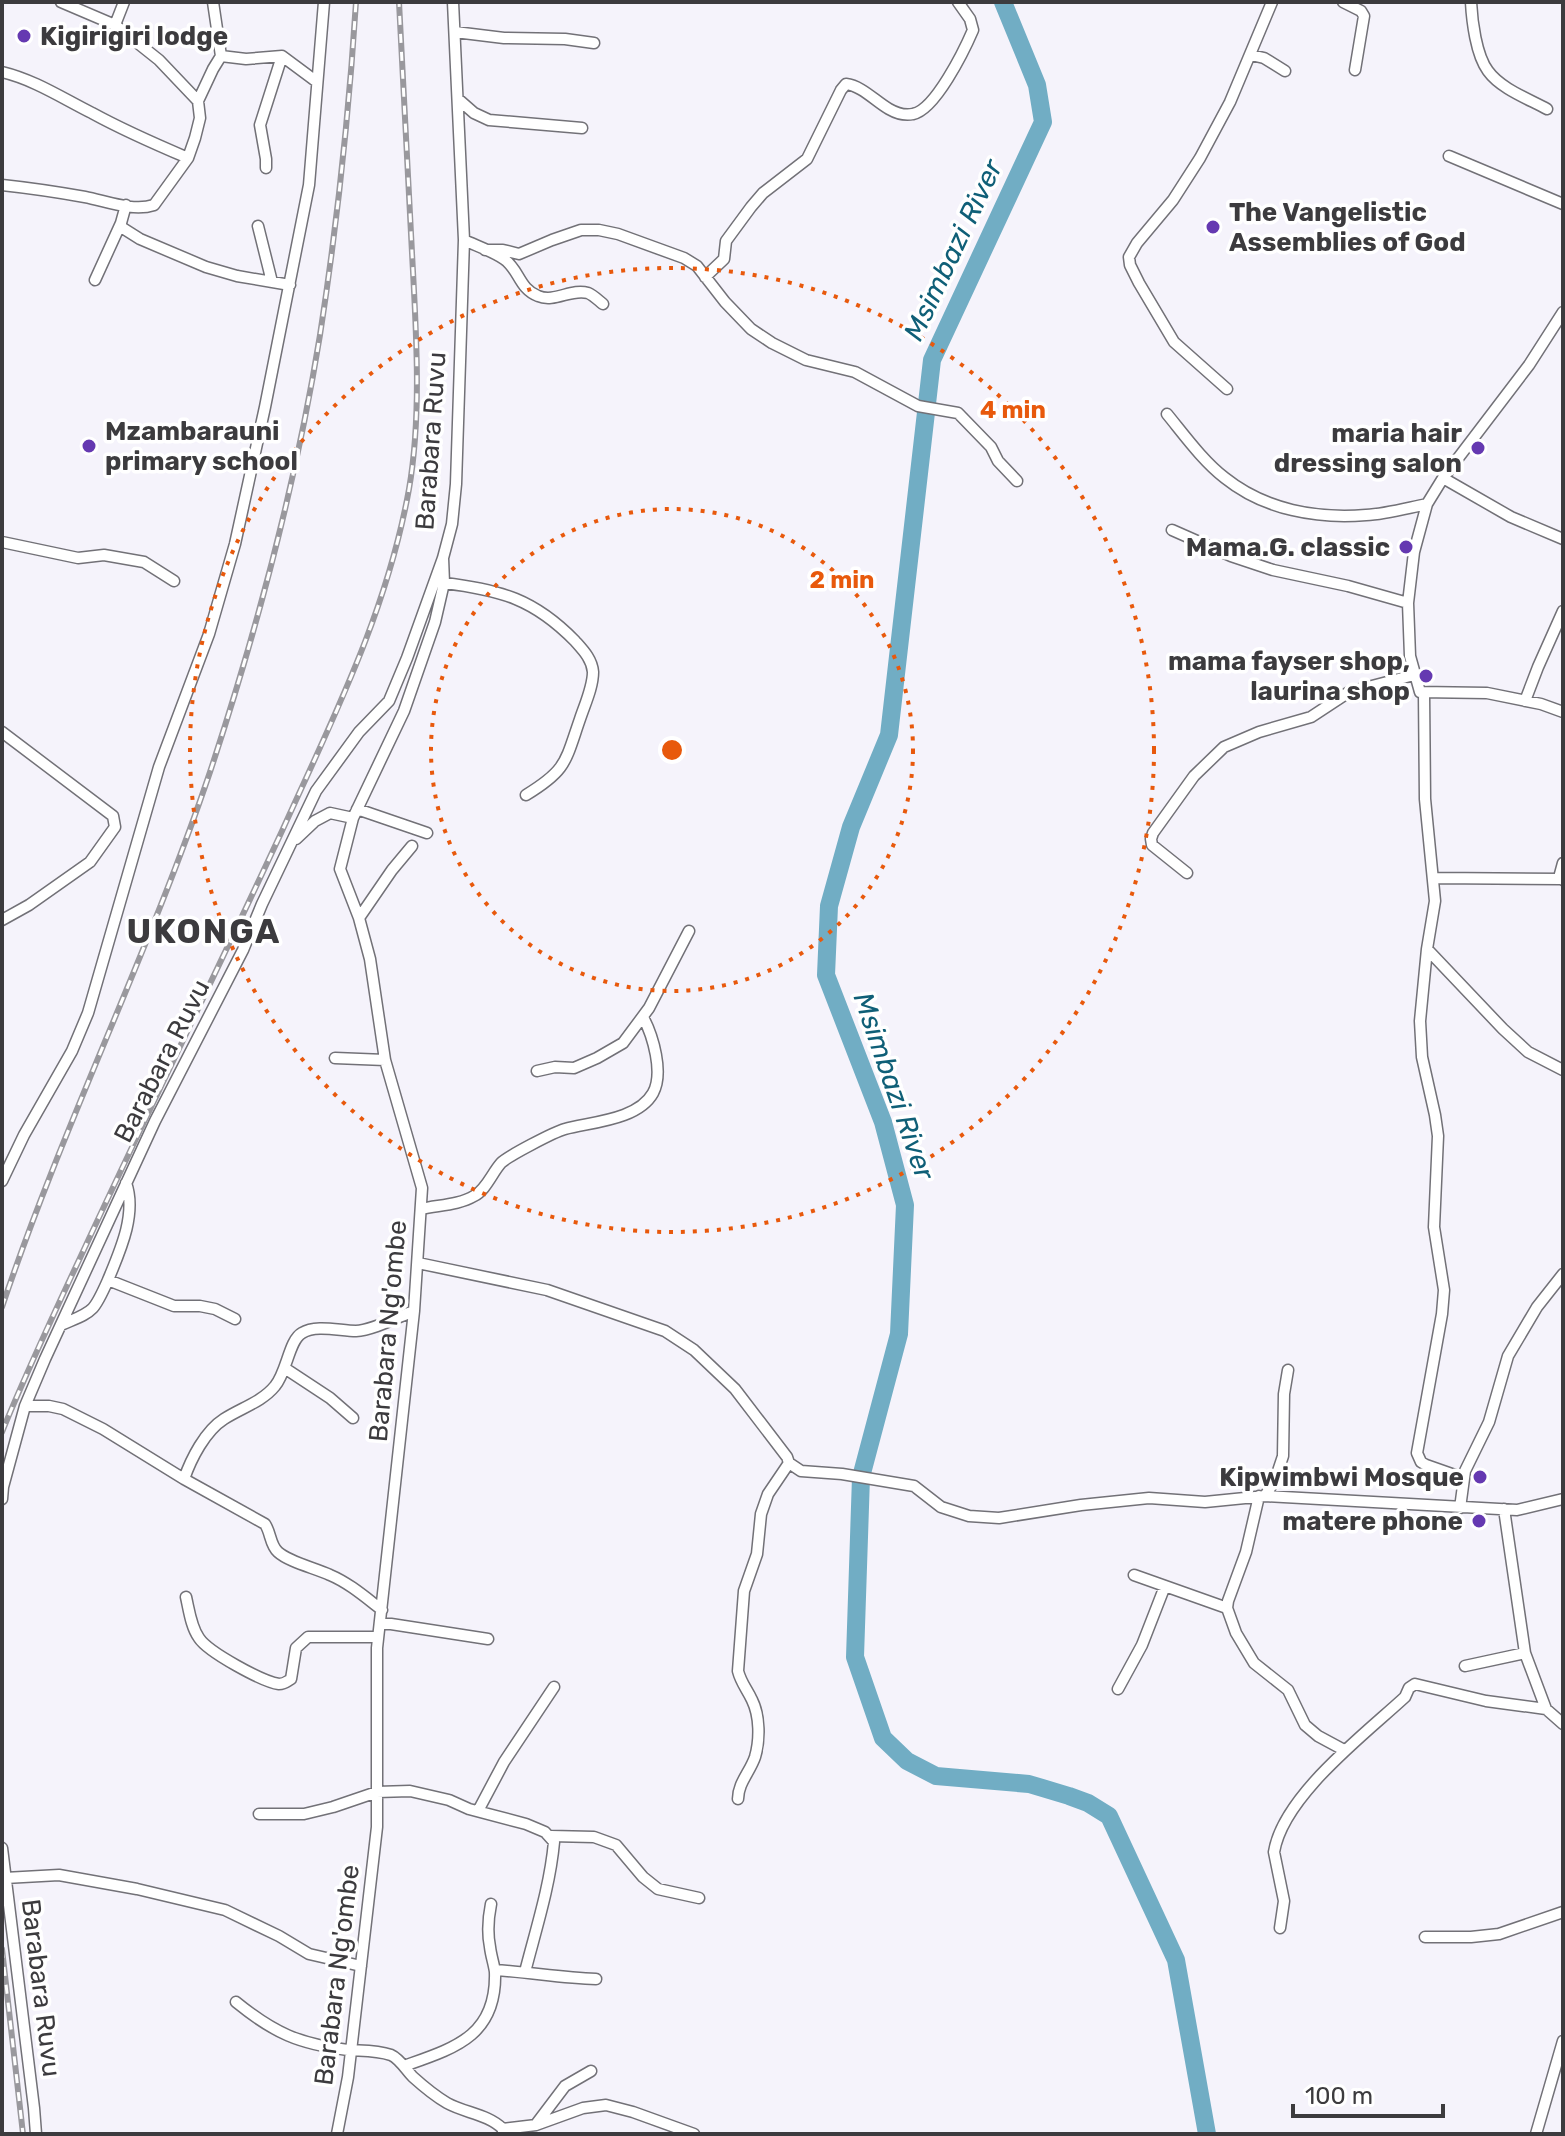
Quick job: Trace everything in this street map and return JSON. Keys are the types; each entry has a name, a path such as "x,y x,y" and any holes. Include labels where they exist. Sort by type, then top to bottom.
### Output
{"street":[{"path":"61,2 115,25 159,60 198,101"},
{"path":"115,25 124,2"},
{"path":"2,185 146,208 154,205 188,158 200,118 198,101 221,56 213,2"},
{"path":"2,1181 24,1135 72,1051 88,1013 159,767 209,634 235,544 309,185 324,2"},
{"name":"Barabara Ruvu","path":"2,1499 25,1406 155,1121 243,950 322,782 359,732 389,701 443,558 452,524 456,484 464,240 453,2"},
{"path":"705,277 724,259 726,241 763,193 807,159 846,84 853,85 901,114 912,115 930,102 947,79 973,30 973,24 958,2"},
{"path":"1227,389 1174,342 1139,283 1129,257 1173,200 1200,158 1230,102 1272,2"},
{"path":"1343,2 1361,11 1364,16 1355,70"},
{"path":"1471,2 1472,20 1487,71 1501,83 1547,109"},
{"path":"455,32 594,43"},
{"path":"1251,55 1264,58 1285,71"},
{"path":"221,56 246,59 282,56 317,82"},
{"path":"266,168 260,125 282,56"},
{"path":"2,72 44,86 137,137 188,158"},
{"path":"458,99 474,113 489,120 582,128"},
{"path":"1449,156 1563,204"},
{"path":"95,280 126,205"},
{"path":"121,223 121,227 132,235 172,254 237,276 290,285"},
{"path":"258,226 272,282"},
{"path":"485,250 519,254 581,230 599,230 684,258 697,266 751,329 772,343 806,360 855,372 918,406 958,413 991,447 998,461 1017,481"},
{"path":"464,240 506,260 526,289 537,296 552,298 584,292 603,304"},
{"path":"1563,312 1529,365 1443,478 1427,504 1414,552 1408,603 1410,656 1420,692 1487,693 1563,712"},
{"path":"1167,414 1224,477 1265,501 1307,514 1346,515 1368,515 1427,504"},
{"path":"1443,478 1511,517 1563,539"},
{"path":"1172,530 1231,556 1273,570 1408,603"},
{"path":"2,542 78,558 104,555 144,562 174,581"},
{"name":"Barabara Ng'ombe","path":"337,2134 348,2077 377,1827 378,1637 414,1311 422,1188 385,1060 370,959 359,918 340,869 355,814 404,711 440,605 444,583 443,558"},
{"path":"444,583 484,588 532,606 565,631 587,655 593,670 568,757 561,769 526,795"},
{"path":"1525,701 1563,611"},
{"path":"1187,873 1152,845 1151,839 1194,776 1214,756 1237,740 1311,717 1349,692 1414,675"},
{"path":"1424,693 1425,799 1435,901 1420,1021 1422,1057 1438,1136 1434,1227 1444,1290 1417,1453 1426,1465 1463,1478"},
{"path":"2,732 113,816 115,827 90,862 2,920"},
{"path":"291,843 315,821 330,813 355,814 427,833"},
{"path":"359,918 412,846"},
{"path":"1434,878 1562,879 1563,863"},
{"path":"537,1071 555,1067 574,1068 623,1043 643,1017 689,931"},
{"path":"1427,949 1528,1052 1563,1070"},
{"path":"421,1209 478,1195 508,1157 564,1129 594,1124 642,1107 654,1091 657,1078 654,1040 643,1017"},
{"path":"335,1058 385,1060"},
{"path":"61,1325 92,1312 108,1280 122,1246 128,1220 129,1192 126,1183"},
{"path":"418,1263 547,1290 665,1331 694,1350 735,1389 782,1449 789,1463 801,1471 842,1474 914,1486 941,1507 969,1516 999,1518 1149,1498 1205,1502 1262,1496 1504,1509 1526,1509 1563,1499"},
{"path":"1460,1508 1463,1478 1489,1422 1513,1344 1563,1274"},
{"path":"108,1280 174,1306 215,1309 235,1319"},
{"path":"184,1479 213,1427 277,1385 296,1338 302,1332 312,1329 360,1331 414,1311"},
{"path":"286,1369 330,1398 353,1418"},
{"path":"1288,1370 1284,1394 1283,1456 1275,1480 1262,1496 1227,1608 1236,1633 1254,1663 1288,1690 1305,1725 1344,1750"},
{"path":"25,1406 63,1409 121,1439 184,1479 265,1524 280,1555 331,1575 356,1589 382,1610"},
{"path":"738,1799 738,1789 755,1756 758,1738 753,1701 738,1671 744,1591 757,1554 761,1514 768,1494 789,1463"},
{"path":"1504,1509 1525,1653 1546,1709 1563,1724"},
{"path":"1134,1575 1227,1608"},
{"path":"1118,1689 1142,1645 1165,1586"},
{"path":"186,1597 197,1637 207,1648 279,1684 291,1679 296,1648 308,1637 378,1637"},
{"path":"380,1624 488,1639"},
{"path":"1465,1666 1525,1653"},
{"path":"1280,1928 1284,1901 1275,1859 1276,1844 1296,1805 1344,1750 1405,1697 1409,1688 1415,1684 1486,1701 1546,1709"},
{"path":"478,1811 504,1762 554,1687"},
{"path":"259,1814 304,1814 377,1792 410,1791 449,1800 545,1832 554,1842 547,1886 525,1972"},
{"path":"551,1836 594,1837 616,1845 643,1877 658,1889 699,1898"},
{"name":"Barabara Ruvu","path":"2,1848 36,2134"},
{"path":"5,1878 59,1875 225,1910 309,1954 361,1966"},
{"path":"404,2066 461,2043 482,2026 491,2007 495,1970 487,1926 491,1904"},
{"path":"1425,1937 1499,1934 1563,1912"},
{"path":"495,1970 596,1979"},
{"path":"236,2002 290,2038 351,2050 369,2049 393,2056 410,2075 444,2101 489,2119 503,2132 536,2125 583,2108 606,2105 694,2134"},
{"path":"1536,2134 1563,2044"},
{"path":"536,2125 565,2086 591,2071"}],"waterway":[{"name":"Msimbazi River","path":"1003,2 1037,85 1043,122 932,360 889,735 851,827 829,906 826,975 883,1122 905,1205 899,1334 861,1477 855,1657 883,1738 907,1761 936,1776 1029,1784 1088,1803 1109,1816 1176,1960 1207,2134"}],"railway":[{"path":"2,1307 52,1172 186,839 227,719 259,610 287,501 320,335 342,169 356,2"},
{"path":"2,1432 116,1180 339,706 387,578 409,489 416,431 415,311 399,2"},
{"path":"2,1949 23,2134"}],"place":[{"name":"Kigirigiri lodge","path":"24,36"},
{"name":"The Vangelistic Assemblies of God","path":"1213,227"},
{"name":"Mzambarauni primary school","path":"89,446"},
{"name":"maria hair dressing salon","path":"1478,448"},
{"name":"Mama.G. classic","path":"1406,547"},
{"name":"mama fayser shop, laurina shop","path":"1426,676"},
{"name":"Kipwimbwi Mosque","path":"1480,1477"},
{"name":"matere phone","path":"1479,1521"}],"district":[{"name":"UKONGA","path":"204,931"}]}
